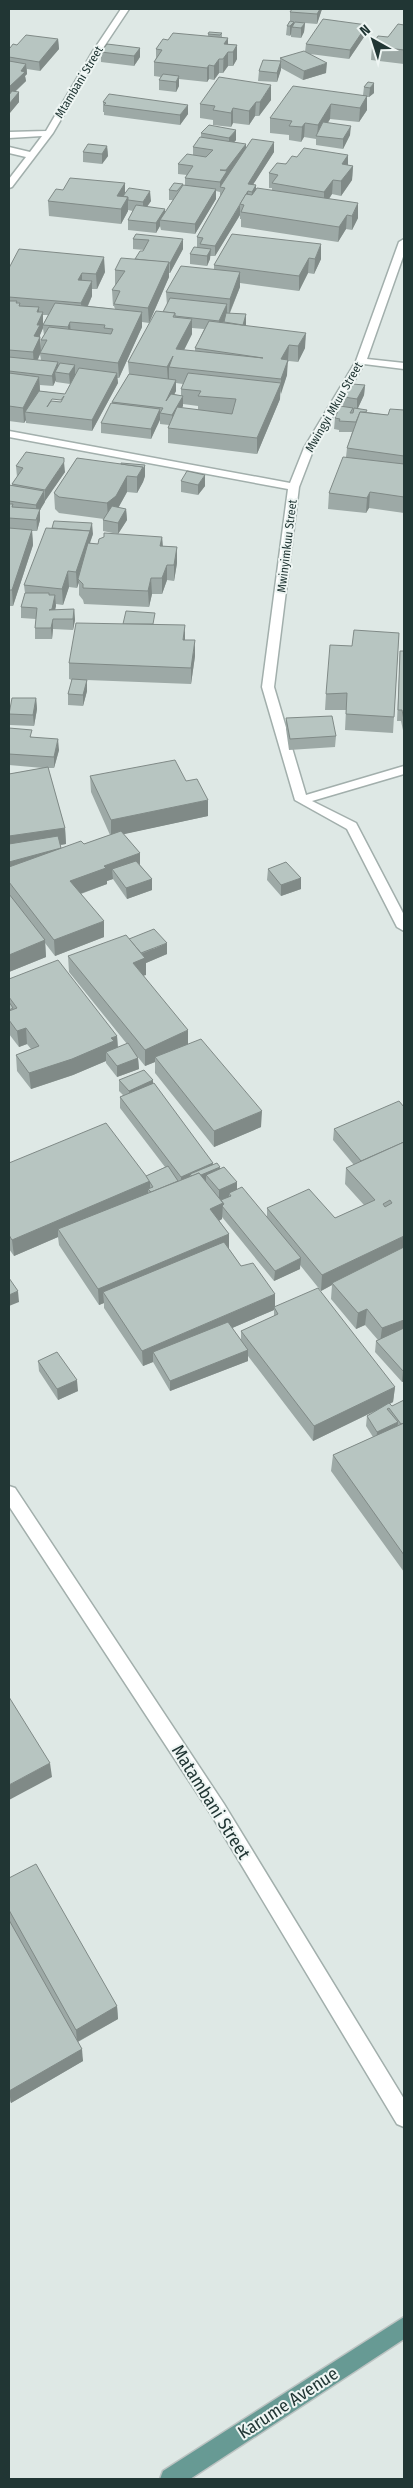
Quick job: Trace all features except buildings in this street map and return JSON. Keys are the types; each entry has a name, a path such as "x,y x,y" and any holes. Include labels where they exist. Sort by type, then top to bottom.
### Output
{"main road":[{"name":"Karume Avenue","path":"172,2479 404,2327"}],"street":[{"path":"120,9 125,9"},
{"name":"Mtambani Street","path":"31,155 49,133 97,50 125,9"},
{"path":"9,135 49,133"},
{"path":"9,150 31,155 9,185"},
{"name":"Mwingyi Mkuu Street","path":"294,487 309,448 361,361 404,242"},
{"path":"361,361 404,366"},
{"name":"Mwinyimkuu Street","path":"9,434 294,487 268,687 301,800"},
{"path":"301,800 404,770"},
{"path":"301,800 352,826 404,928"},
{"name":"Matambani Street","path":"9,1493 218,1810 404,2118"}]}
